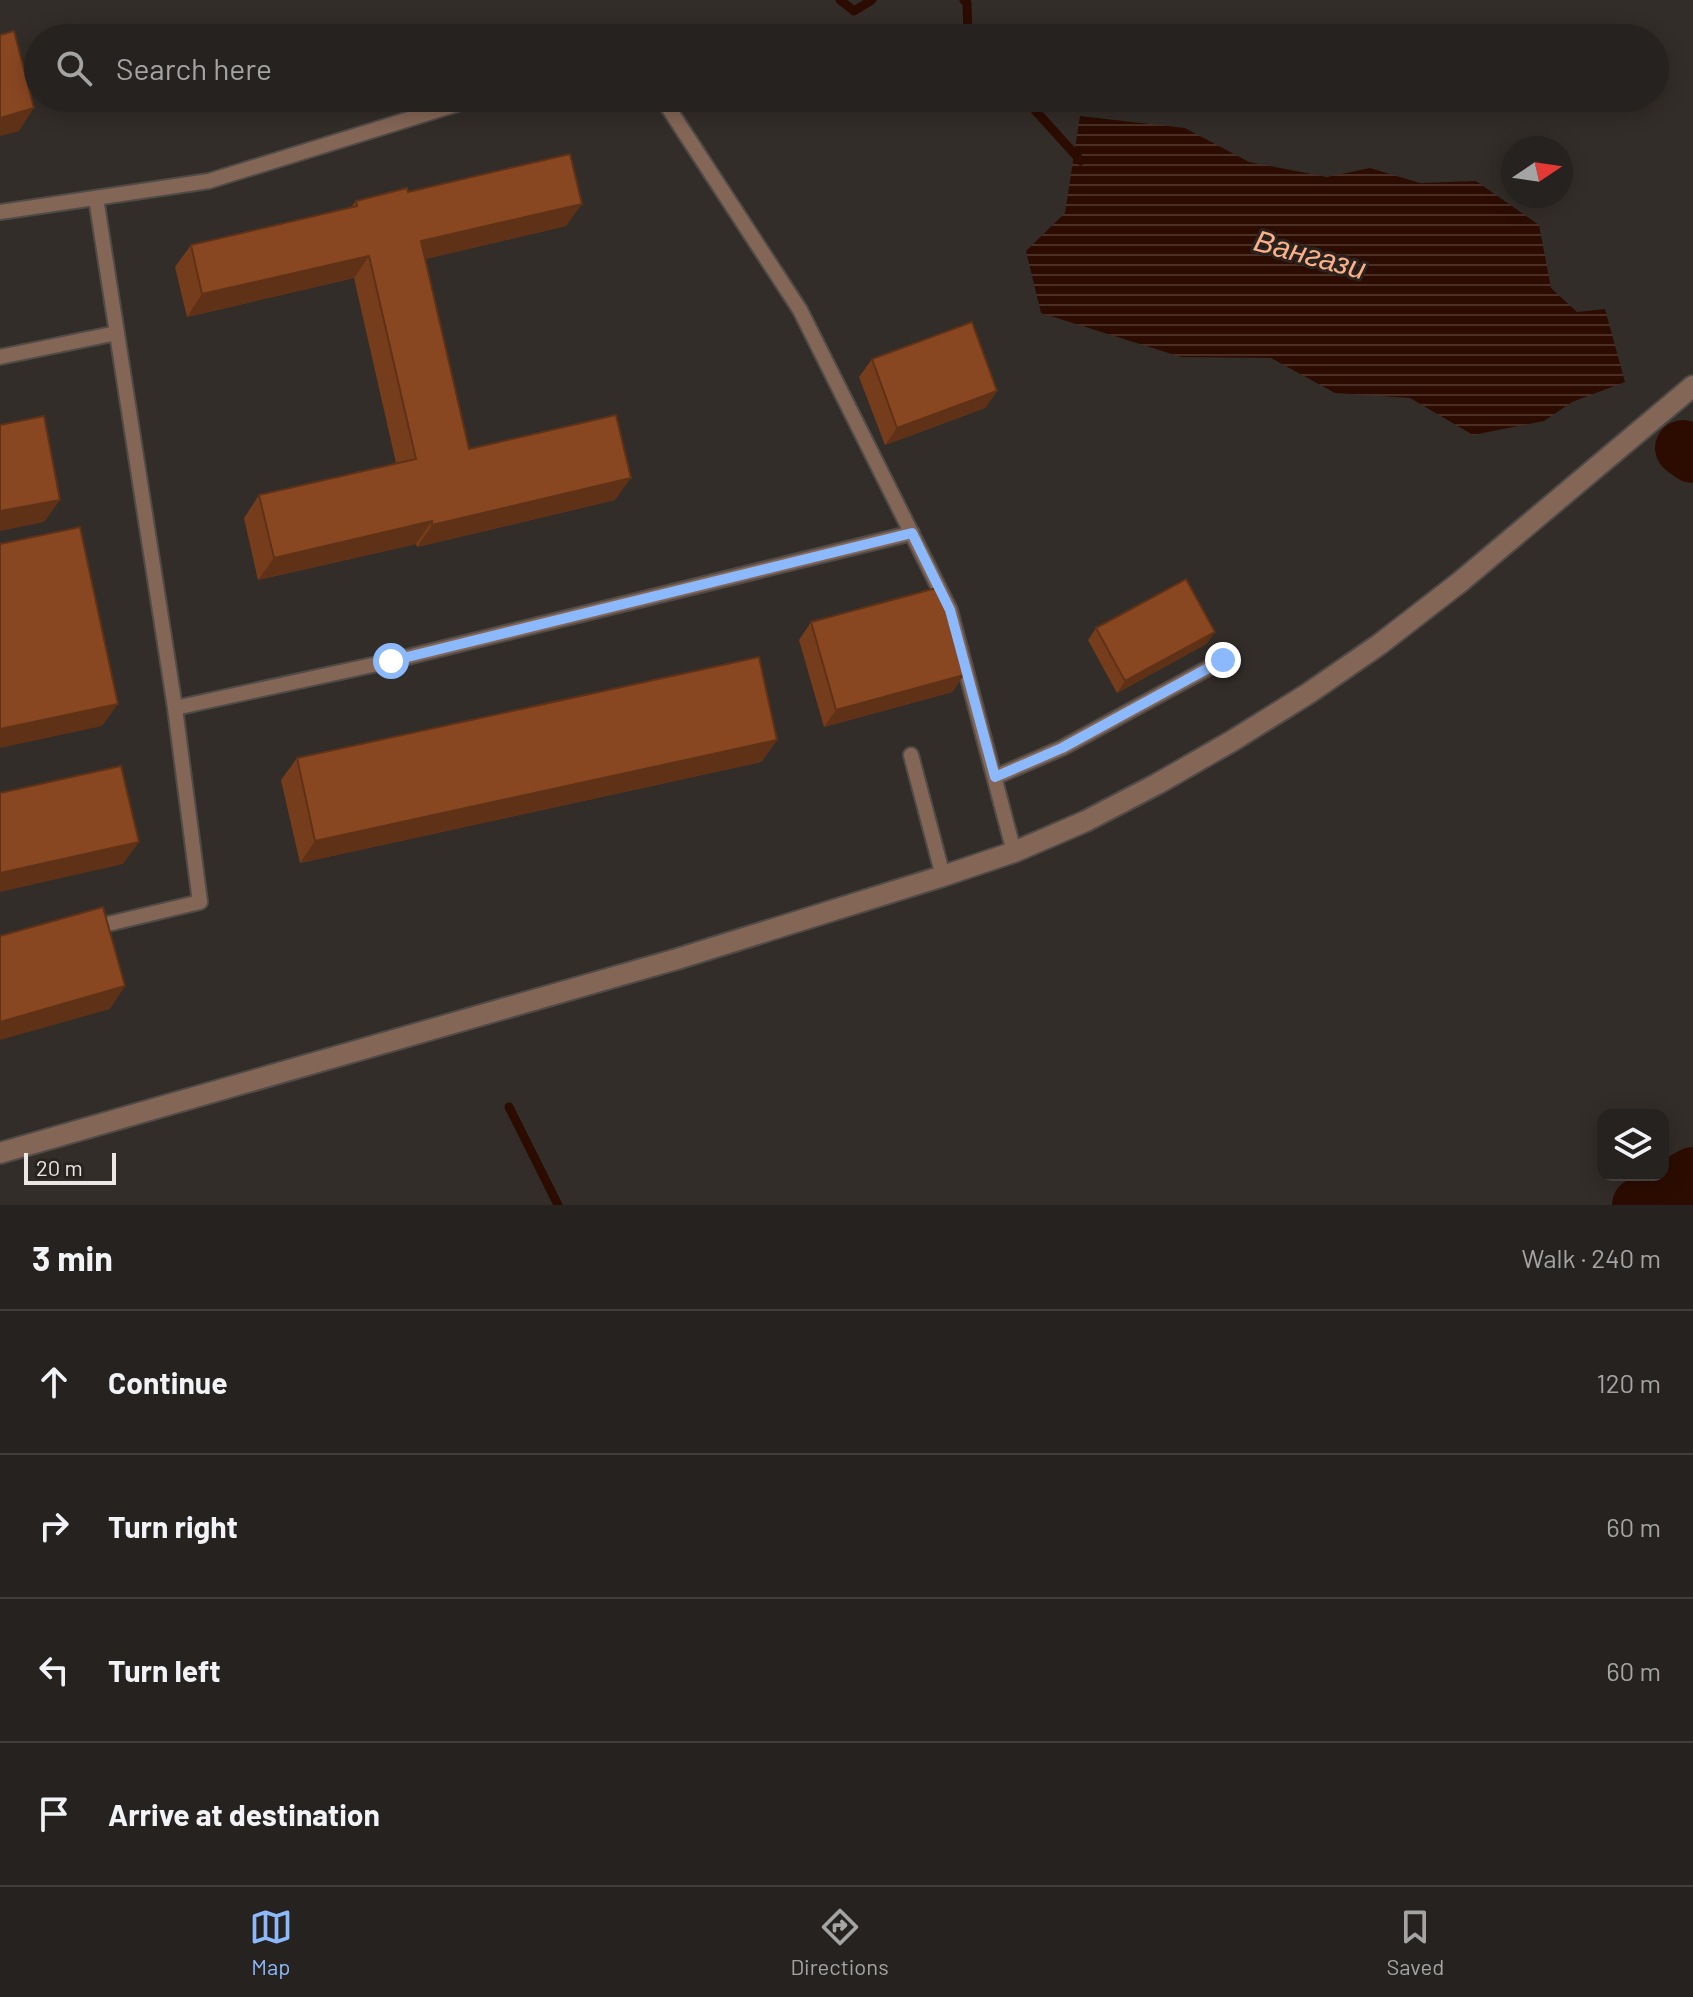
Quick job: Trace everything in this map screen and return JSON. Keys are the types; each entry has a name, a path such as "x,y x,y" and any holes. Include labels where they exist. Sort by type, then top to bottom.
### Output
{"street":[{"path":"0,1153 677,959 943,876 1014,852 1086,821 1245,733 1380,644 1472,572 1693,386"}],"lane":[{"path":"0,212 209,181 432,112"},
{"path":"671,112 800,310 950,610 1014,852"},
{"path":"77,931 200,902 175,708 96,198"},
{"path":"0,357 117,333"},
{"path":"175,708 391,661 912,533"},
{"path":"995,777 1062,748 1223,660"},
{"path":"911,755 943,876"}],"water":[{"path":"1080,116 1185,128 1249,162 1327,177 1370,168 1420,183 1476,181 1501,198 1501,208 1515,208 1539,225 1551,288 1577,312 1605,309 1625,382 1572,402 1544,421 1473,435 1410,398 1335,393 1271,358 1181,357 1041,313 1026,251 1065,213"}],"building":[{"path":"14,31 24,70 24,111 0,118 0,35"},
{"path":"570,154 582,204 421,241 469,449 616,415 631,478 274,558 259,495 416,459 369,256 202,294 191,245 357,206 356,201 407,188 408,192"},
{"path":"972,322 997,391 897,428 872,359"},
{"path":"44,416 60,500 0,511 0,425"},
{"path":"80,527 118,704 0,729 0,544"},
{"path":"1186,579 1215,632 1125,681 1096,628"},
{"path":"940,587 964,675 836,710 811,622"},
{"path":"759,657 777,740 315,841 297,758"},
{"path":"121,766 139,842 0,873 0,793"},
{"path":"103,907 125,986 0,1022 0,936"}],"waterway":[{"name":"Вангази","path":"840,0 854,11 872,0"},
{"name":"Вангази","path":"964,0 967,3 968,24"},
{"name":"Вангази","path":"1037,112 1081,161"},
{"name":"Вангази","path":"1683,448 1693,455"},
{"path":"509,1107 558,1205"},
{"path":"1640,1205 1693,1175"}],"route":[{"path":"391,661 912,533 950,610 995,777 1062,748 1223,660"}]}
